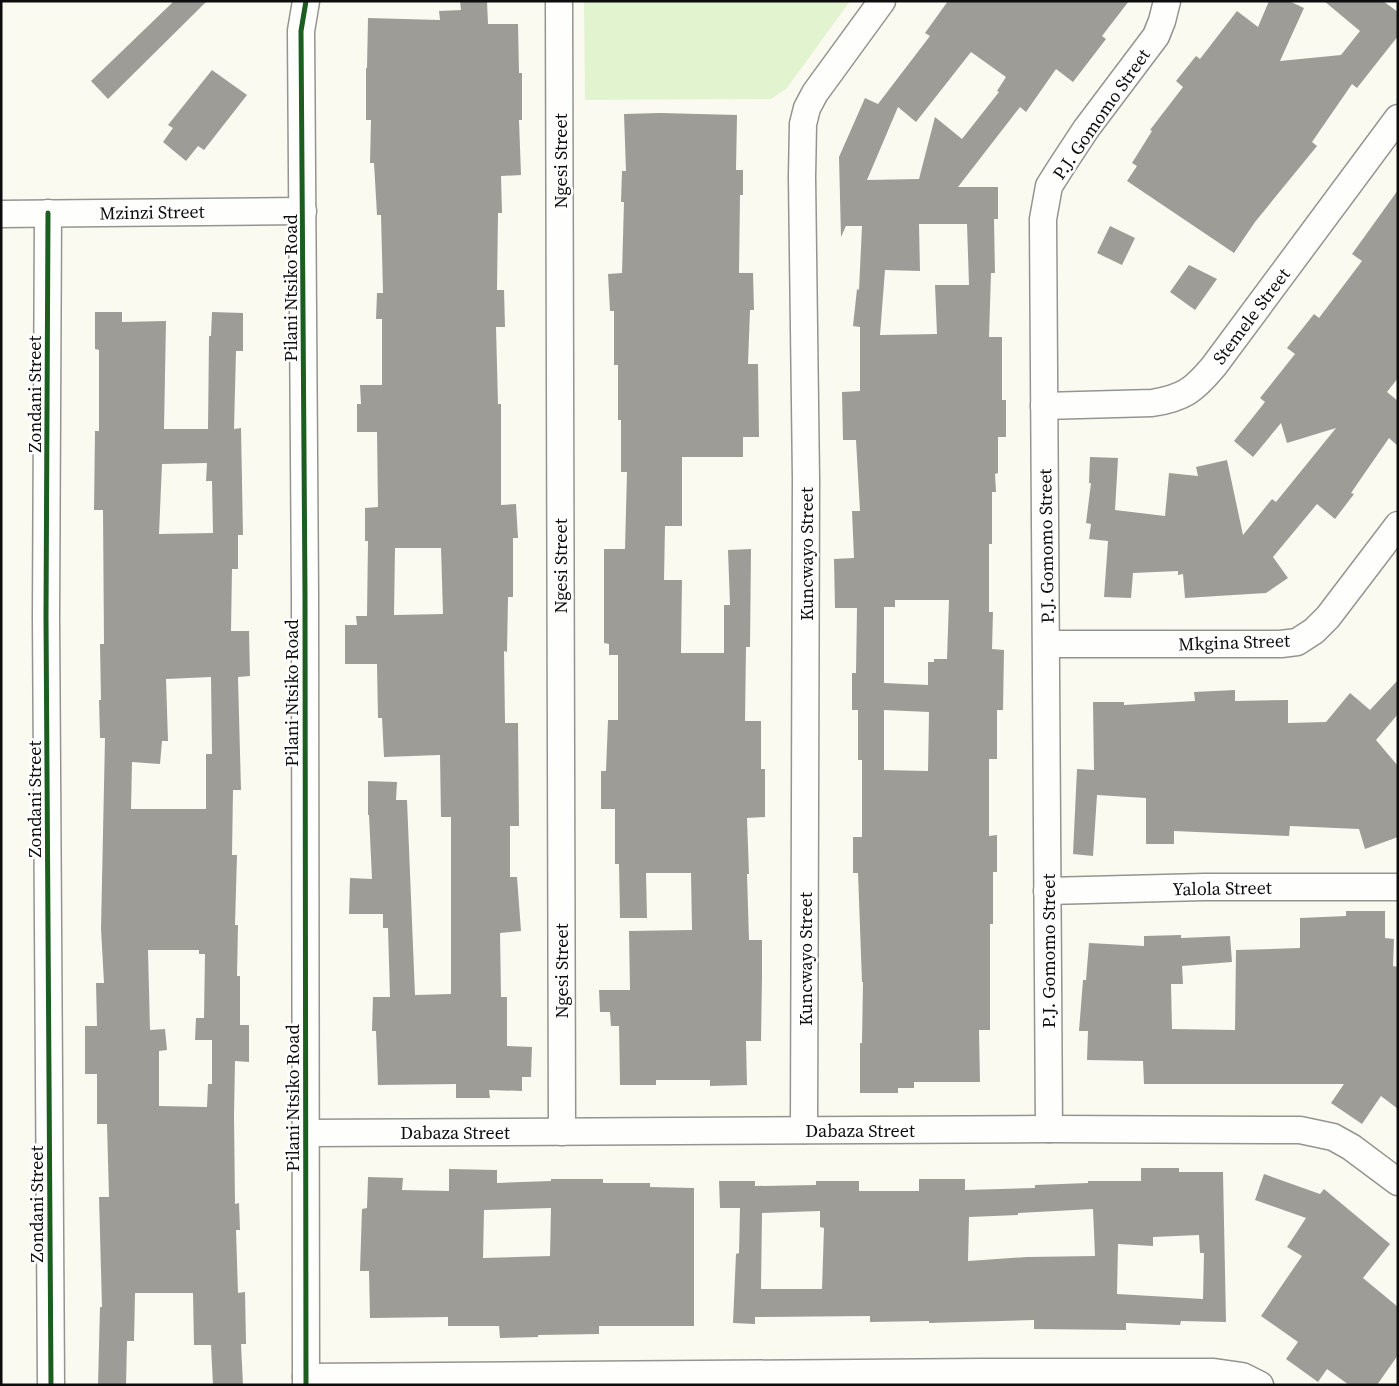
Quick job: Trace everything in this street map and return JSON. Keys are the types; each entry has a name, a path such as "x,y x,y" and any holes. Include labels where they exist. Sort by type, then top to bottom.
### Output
{"street":[{"name":"Pilani Ntsiko Road","path":"306,1 301,31 306,1381"},
{"name":"Ngesi Street","path":"559,1 562,1132"},
{"name":"Kuncwayo Street","path":"804,1130 806,479 803,124 807,108 815,93 882,1"},
{"name":"P.J. Gomomo Street","path":"1049,1129 1043,227 1045,202 1050,186 1086,129 1156,36 1167,1"},
{"name":"Stemele Street","path":"1044,406 1169,401 1198,385 1398,118"},
{"name":"Mzinzi Street","path":"1,214 303,211"},
{"name":"Zondani Street","path":"48,213 46,627 51,1385"},
{"name":"Mkgina Street","path":"1046,644 1281,644 1297,642 1314,632 1328,617 1398,525"},
{"name":"Yalola Street","path":"1047,891 1204,887 1398,887"},
{"name":"Dabaza Street","path":"306,1133 1049,1129 1300,1130 1333,1137 1351,1147 1398,1182"},
{"path":"306,1381 806,1379 1214,1372 1242,1376 1260,1385"}],"green space":[{"path":"584,1 850,1 787,88 771,99 585,100"}],"building":[{"path":"174,1 207,1 108,99 91,81"},
{"path":"460,1 487,1 488,24 518,24 519,73 522,73 522,120 519,120 521,175 501,176 502,213 498,213 497,290 504,290 505,327 496,327 498,404 501,404 501,505 516,504 518,538 513,538 513,597 508,597 507,652 504,651 505,723 518,723 519,826 510,826 510,877 517,877 521,931 500,933 501,997 507,997 507,1046 532,1047 531,1077 522,1077 522,1091 489,1090 490,1098 456,1098 456,1084 378,1085 376,1031 372,1031 373,997 390,997 388,928 383,928 383,914 349,914 350,878 372,879 368,781 397,782 396,800 407,800 415,995 451,994 451,817 441,817 440,755 384,757 382,718 378,718 377,664 345,664 345,625 357,625 356,616 367,616 368,541 365,541 365,508 378,507 377,432 357,432 357,404 361,404 360,385 382,385 382,319 376,319 377,293 383,293 381,215 377,215 374,163 370,163 371,120 366,120 368,18 440,20 439,11 461,10","holes":["395,548 441,548 443,614 394,615"]},
{"path":"948,1 1129,1 1102,36 1106,39 1073,82 1056,69 1026,112 1020,107 958,187 998,187 998,219 994,219 995,273 991,273 989,337 1002,337 1002,400 1006,400 1006,437 998,437 998,473 995,474 996,492 992,492 992,544 989,544 989,612 993,612 992,649 1004,650 1003,710 997,710 997,759 989,759 989,836 997,835 997,872 993,872 993,924 990,924 990,1030 979,1030 980,1082 914,1082 914,1088 898,1088 898,1093 860,1093 863,982 858,873 853,873 853,837 862,837 862,760 858,760 858,710 852,710 852,673 856,673 857,608 835,608 834,559 854,558 852,511 860,511 856,440 843,440 842,392 860,391 860,327 853,326 857,289 859,290 862,226 846,226 841,237 839,157 865,98 878,104 930,36 925,33","holes":["971,52 1006,77 997,91 999,92 962,139 935,117 919,179 867,180 898,107 916,122","919,224 967,224 969,285 935,285 937,334 880,335 885,270 920,271","895,600 949,600 947,659 934,659 934,662 928,662 928,685 884,683 884,607 895,607","884,710 929,712 928,771 884,770"]},
{"path":"1269,1 1289,1 1304,8 1280,61 1341,55 1360,31 1324,1 1383,1 1398,12 1398,36 1357,88 1352,84 1312,142 1317,146 1255,222 1234,253 1127,181 1137,166 1132,163 1152,131 1150,130 1183,87 1176,81 1196,56 1200,59 1237,11 1258,27"},
{"path":"212,70 247,95 204,150 198,146 186,161 163,142 173,128 168,125"},
{"path":"624,114 737,115 736,170 743,170 743,195 740,195 739,273 753,273 754,310 750,310 748,364 758,364 759,437 743,437 743,457 682,457 682,526 665,526 664,580 682,580 681,653 724,653 724,605 730,605 728,550 751,549 750,647 746,647 745,721 761,721 761,769 765,769 765,817 747,818 749,940 762,940 762,976 761,1041 746,1041 747,1085 710,1086 710,1080 656,1080 656,1085 620,1085 619,1026 611,1026 610,1012 600,1012 599,990 630,990 629,931 692,930 691,873 646,873 647,918 620,918 619,864 615,864 615,809 601,809 601,771 606,771 608,720 618,720 618,655 609,655 609,644 604,643 604,549 625,549 627,472 621,472 621,420 618,420 618,365 614,365 614,311 610,311 608,274 622,273 624,202 621,202 622,171 626,171"},
{"path":"1398,190 1398,378 1387,392 1398,401 1398,446 1389,438 1351,493 1354,494 1335,519 1317,504 1273,557 1288,578 1266,593 1185,598 1183,574 1178,575 1178,571 1133,573 1131,598 1104,597 1108,541 1089,539 1091,524 1086,523 1091,483 1089,483 1090,457 1118,458 1115,510 1165,516 1169,473 1198,476 1196,467 1227,460 1243,535 1272,499 1276,502 1336,428 1287,443 1281,423 1253,457 1234,441 1265,402 1260,398 1295,354 1287,348 1314,314 1319,318 1362,261 1352,254"},
{"path":"1110,226 1135,238 1122,265 1097,253"},
{"path":"1189,265 1217,279 1195,310 1170,292"},
{"path":"95,312 122,312 122,322 166,321 164,429 208,429 209,336 211,336 212,312 243,313 243,351 236,351 234,429 241,428 243,535 238,535 238,569 232,569 231,631 249,631 250,676 238,677 241,790 233,790 232,855 237,855 235,925 238,925 237,976 240,976 240,1025 249,1025 249,1062 235,1061 234,1115 235,1204 239,1203 240,1230 236,1230 238,1293 245,1292 246,1344 241,1344 243,1385 213,1385 211,1345 194,1345 193,1293 135,1293 134,1341 127,1341 126,1385 98,1385 100,1307 102,1307 99,1197 109,1197 107,1124 97,1124 97,1074 85,1074 85,1026 97,1026 96,983 104,983 101,929 105,738 100,738 99,700 101,700 100,644 104,644 103,510 94,510 95,431 99,431 99,350 95,349","holes":["207,463 206,481 212,481 213,533 159,534 162,464","211,677 212,754 206,754 206,809 131,809 132,762 160,764 162,741 168,741 166,679","148,950 199,950 199,954 205,954 204,1018 196,1018 195,1040 212,1040 212,1084 208,1084 207,1107 159,1106 159,1051 167,1050 165,1029 150,1030"]},
{"path":"1398,680 1398,714 1376,740 1398,766 1398,837 1365,849 1359,829 1290,826 1289,836 1174,831 1174,844 1146,844 1146,798 1097,795 1093,856 1073,854 1077,769 1094,770 1093,702 1124,702 1124,705 1195,701 1194,692 1235,690 1235,701 1288,700 1288,723 1326,722 1350,693 1370,710"},
{"path":"1346,911 1385,911 1385,938 1394,939 1393,966 1398,967 1398,1109 1381,1096 1362,1124 1331,1103 1344,1084 1144,1084 1143,1061 1087,1060 1088,1031 1079,1031 1083,980 1086,980 1089,943 1144,946 1144,936 1181,935 1181,938 1230,936 1232,962 1182,966 1183,984 1171,984 1172,1029 1235,1030 1236,950 1300,948 1300,918 1346,916"},
{"path":"1141,1168 1179,1168 1179,1172 1223,1172 1226,1322 1181,1321 1180,1325 1126,1323 1126,1330 1034,1329 1034,1320 929,1323 929,1321 870,1322 870,1316 755,1317 755,1324 733,1323 736,1254 739,1253 740,1208 720,1208 719,1181 755,1181 755,1186 816,1185 816,1181 859,1181 859,1191 919,1191 919,1179 965,1179 965,1190 1035,1188 1035,1185 1088,1183 1088,1181 1141,1181","holes":["1093,1209 1095,1256 1027,1257 968,1261 969,1217","820,1211 820,1227 824,1228 822,1289 761,1289 762,1213","1199,1235 1200,1253 1204,1253 1203,1299 1117,1294 1118,1244 1153,1246 1153,1237"]},
{"path":"449,1169 497,1170 497,1183 551,1181 551,1179 603,1179 603,1183 650,1183 650,1187 694,1188 694,1326 599,1326 599,1334 500,1338 499,1326 448,1326 448,1317 370,1318 369,1271 360,1271 362,1209 367,1208 368,1177 403,1178 402,1190 449,1191","holes":["551,1208 550,1256 483,1258 484,1210"]},
{"path":"1264,1174 1320,1194 1324,1189 1390,1244 1363,1278 1398,1307 1398,1355 1377,1385 1349,1385 1327,1369 1318,1382 1286,1359 1298,1342 1261,1316 1302,1256 1287,1247 1306,1218 1255,1200"}],"cycle path":[{"path":"306,1 301,31 305,595 306,1385"},
{"path":"48,213 46,617 51,1385"}]}
